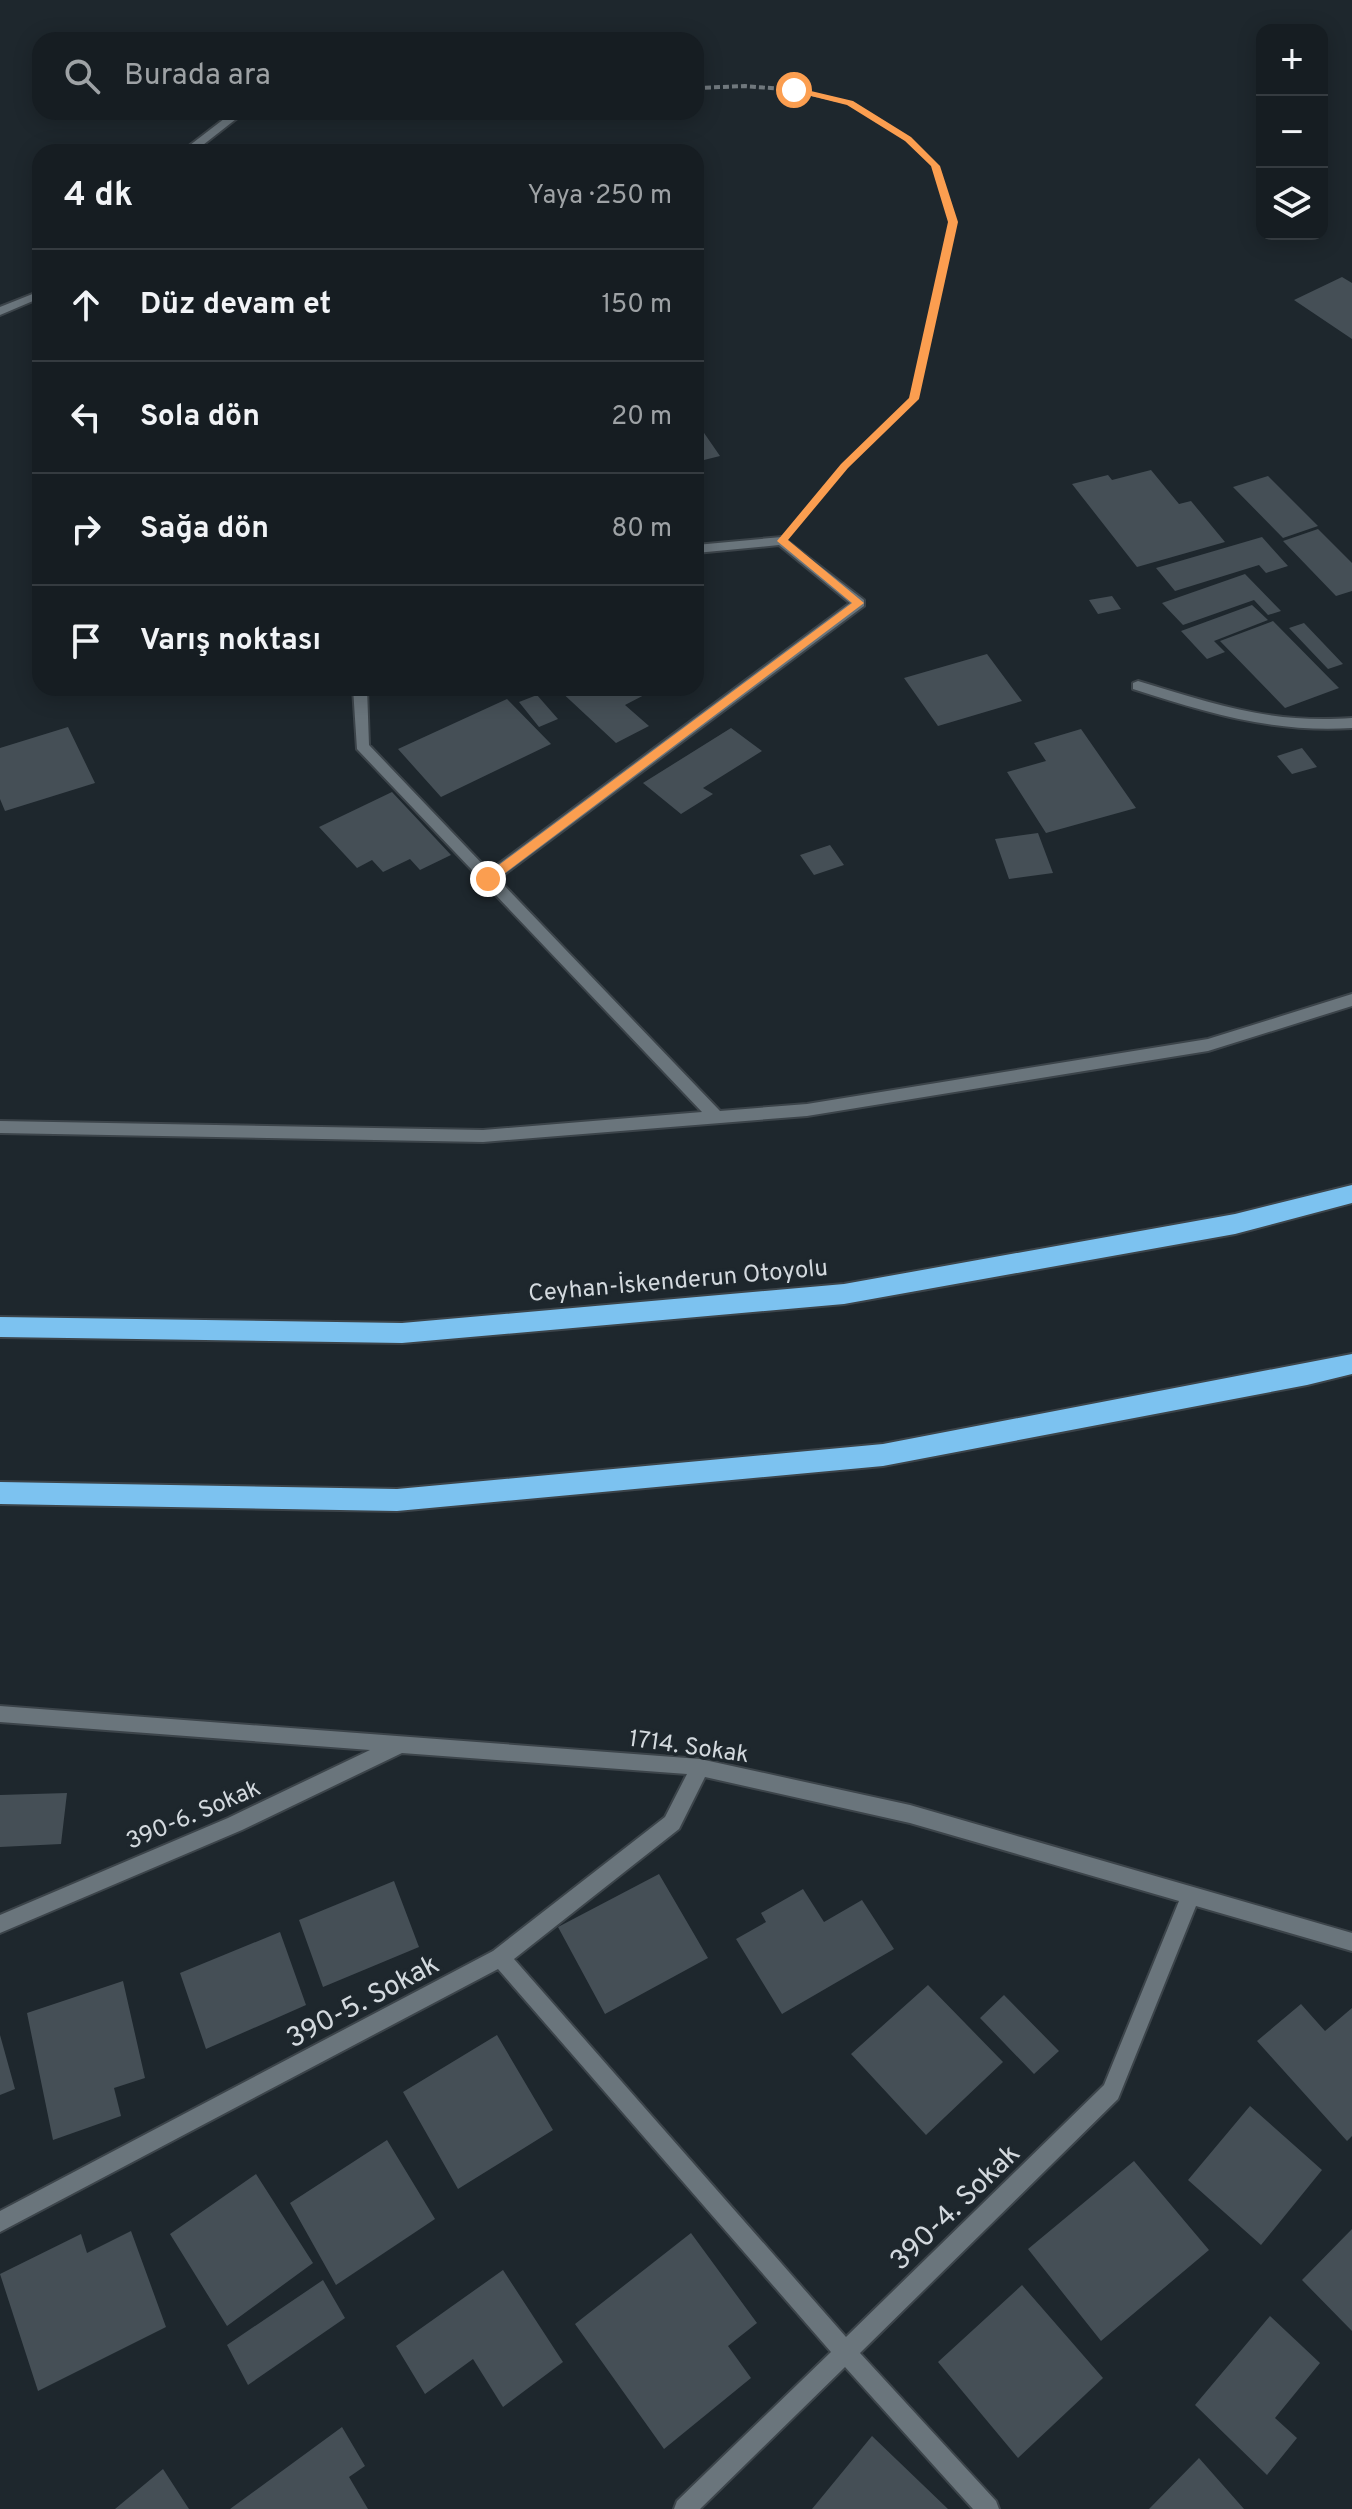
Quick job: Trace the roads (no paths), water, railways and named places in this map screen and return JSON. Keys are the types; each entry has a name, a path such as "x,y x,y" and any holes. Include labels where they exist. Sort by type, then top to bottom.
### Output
{"highway":[{"name":"Ceyhan-İskenderun Otoyolu","path":"0,1327 402,1333 844,1294 1235,1224 1352,1194"},
{"path":"0,1493 397,1500 868,1456 1307,1375 1352,1364"}],"street":[{"path":"198,144 229,120"},
{"path":"0,311 32,297"},
{"path":"488,879 859,603 782,541 704,548"},
{"path":"1138,686 1256,721 1303,726 1352,723"},
{"path":"360,696 362,746 716,1117"},
{"path":"0,1127 483,1136 807,1110 1208,1045 1352,1000"},
{"name":"1714. Sokak","path":"0,1714 700,1767 910,1814 1352,1942"},
{"name":"390-6. Sokak","path":"0,1924 235,1824 403,1743"},
{"name":"390-5. Sokak","path":"0,2222 500,1958 672,1823 700,1767"},
{"name":"390-4. Sokak","path":"685,2509 1111,2092 1191,1894"},
{"path":"500,1958 845,2352 988,2509"}]}
